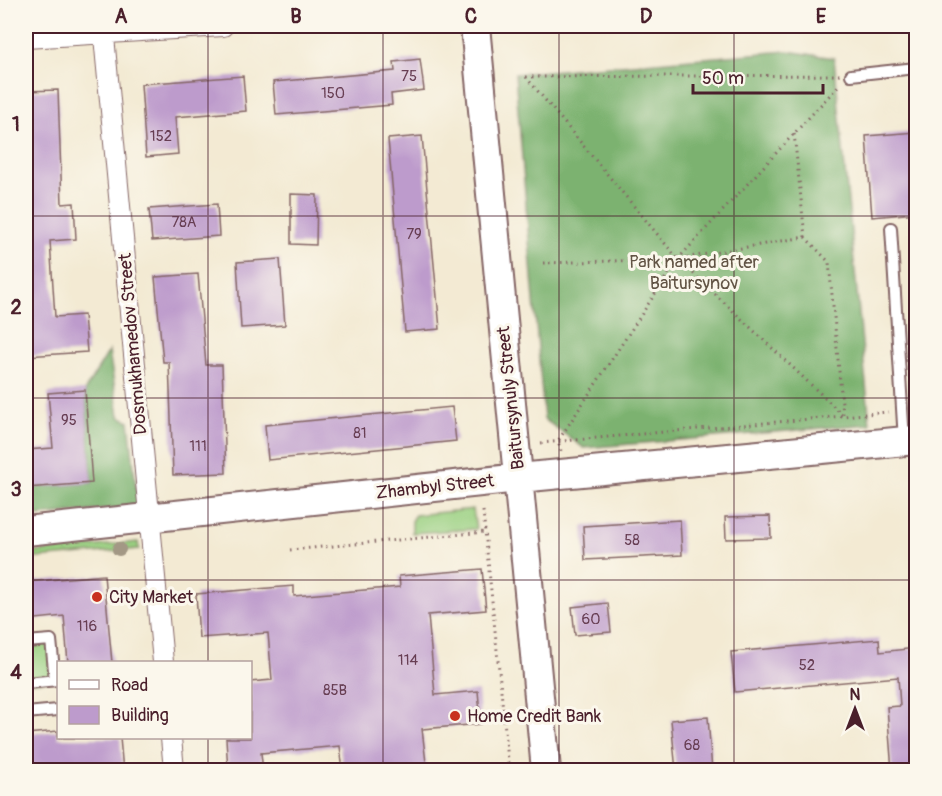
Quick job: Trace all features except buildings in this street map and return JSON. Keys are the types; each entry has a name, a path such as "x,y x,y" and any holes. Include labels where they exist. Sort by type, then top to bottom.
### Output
{"street":[{"path":"26,38 104,29 223,26"},
{"name":"Baitursynuly Street","path":"475,26 546,771"},
{"name":"Dosmukhamedov Street","path":"104,29 163,661"},
{"name":"Zhambyl Street","path":"26,531 519,478 910,441"},
{"path":"171,739 174,771"}],"lane":[{"path":"851,75 916,68"},
{"path":"891,228 902,410 910,441"},
{"path":"26,642 51,640 57,680 26,683"},
{"path":"26,713 57,710"}],"path":[{"path":"558,441 678,259 844,79 851,75"},
{"path":"844,416 678,259 526,77 851,75"},
{"path":"794,133 805,237 829,262 844,416"},
{"path":"543,264 678,259 805,237"},
{"path":"542,443 902,410"},
{"path":"558,441 563,456"},
{"path":"483,511 509,771"},
{"path":"290,550 485,532"}],"green space":[{"name":"Park named after Baitursynov","path":"787,51 834,58 870,424 584,448 544,419 515,74"},
{"path":"109,351 119,416 129,421 138,507 26,517 26,488 92,483 85,390"},
{"path":"473,509 476,529 412,533 412,519 415,515"},
{"path":"138,542 139,549 26,559 26,553"},
{"path":"51,640 55,680 26,683 26,642"}],"place":[{"name":"City Market","path":"97,597"},
{"name":"Home Credit Bank","path":"455,716"}]}
